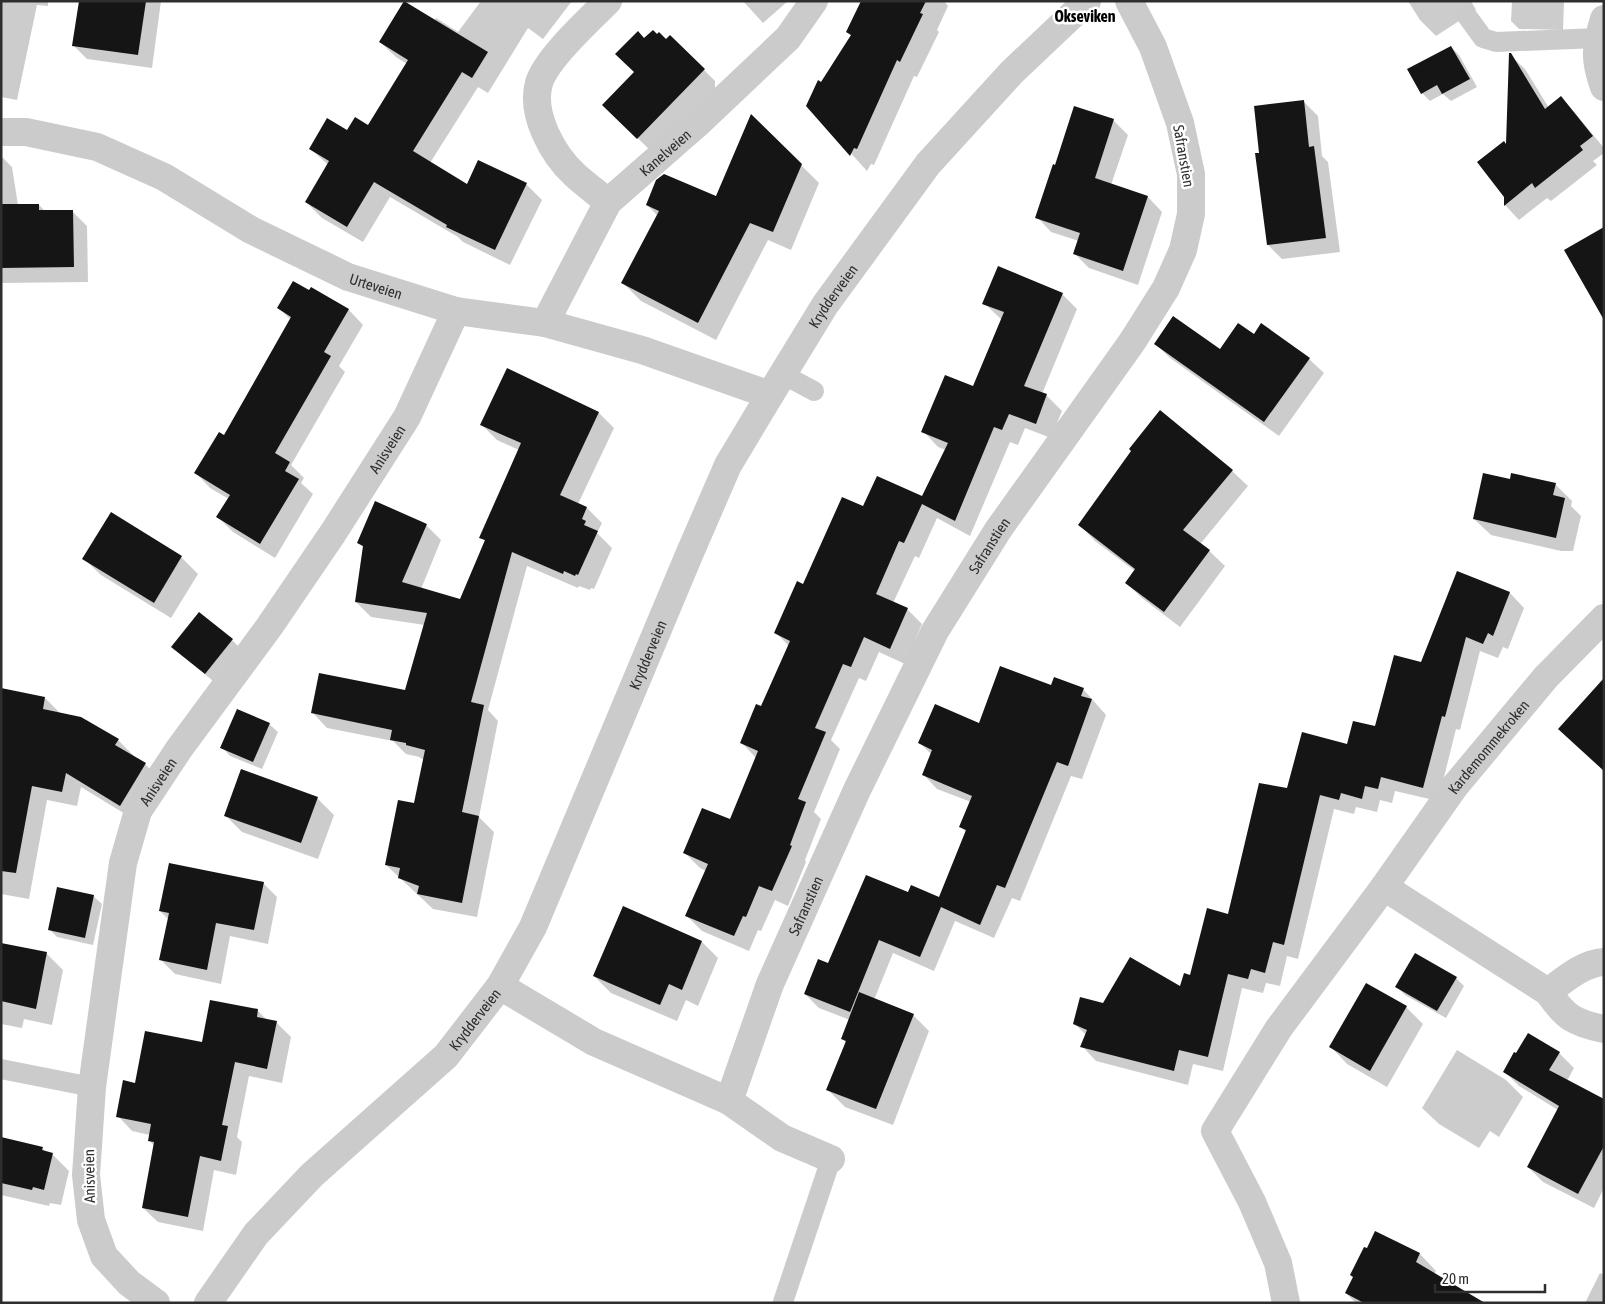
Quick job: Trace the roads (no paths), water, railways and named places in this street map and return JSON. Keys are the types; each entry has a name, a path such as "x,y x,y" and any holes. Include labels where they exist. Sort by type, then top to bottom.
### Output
{"street":[{"path":"608,1 553,58 539,83 537,110 547,140 574,174 608,202"},
{"name":"Kanelveien","path":"545,323 608,202 697,124 788,38 814,1"},
{"name":"Krydderveien","path":"208,1303 256,1234 312,1176 446,1056 500,986 533,927 688,555 728,465 776,384 825,305 928,164 1012,72 1087,1"},
{"name":"Safranstien","path":"729,1101 770,984 857,790 935,631 998,530 1132,342 1166,288 1183,250 1191,214 1190,174 1180,123 1153,47 1129,1"},
{"path":"1601,29 1596,66 1604,87"},
{"name":"Urteveien","path":"1,132 26,132 97,147 164,177 251,230 348,277 456,312 545,323 776,384"},
{"name":"Anisveien","path":"156,1303 129,1283 104,1256 91,1220 86,1176 92,1087 123,863 138,812 179,749 285,604 407,417 456,312"},
{"name":"Kardemommekroken","path":"1286,1303 1278,1263 1252,1202 1215,1131 1279,1028 1384,887 1455,786 1546,677 1604,618"},
{"path":"1384,887 1548,992 1560,1009 1581,1024 1604,1029"},
{"path":"1548,992 1570,975 1596,962 1604,962"},
{"path":"500,986 594,1042 729,1101 782,1138 831,1159"}],"lane":[{"path":"1467,16 1482,38 1496,42 1601,29"},
{"path":"776,384 814,391"},
{"path":"1,1069 92,1087"},
{"path":"783,1302 831,1159"}],"district":[{"name":"Okseviken","path":"1085,16"}]}
